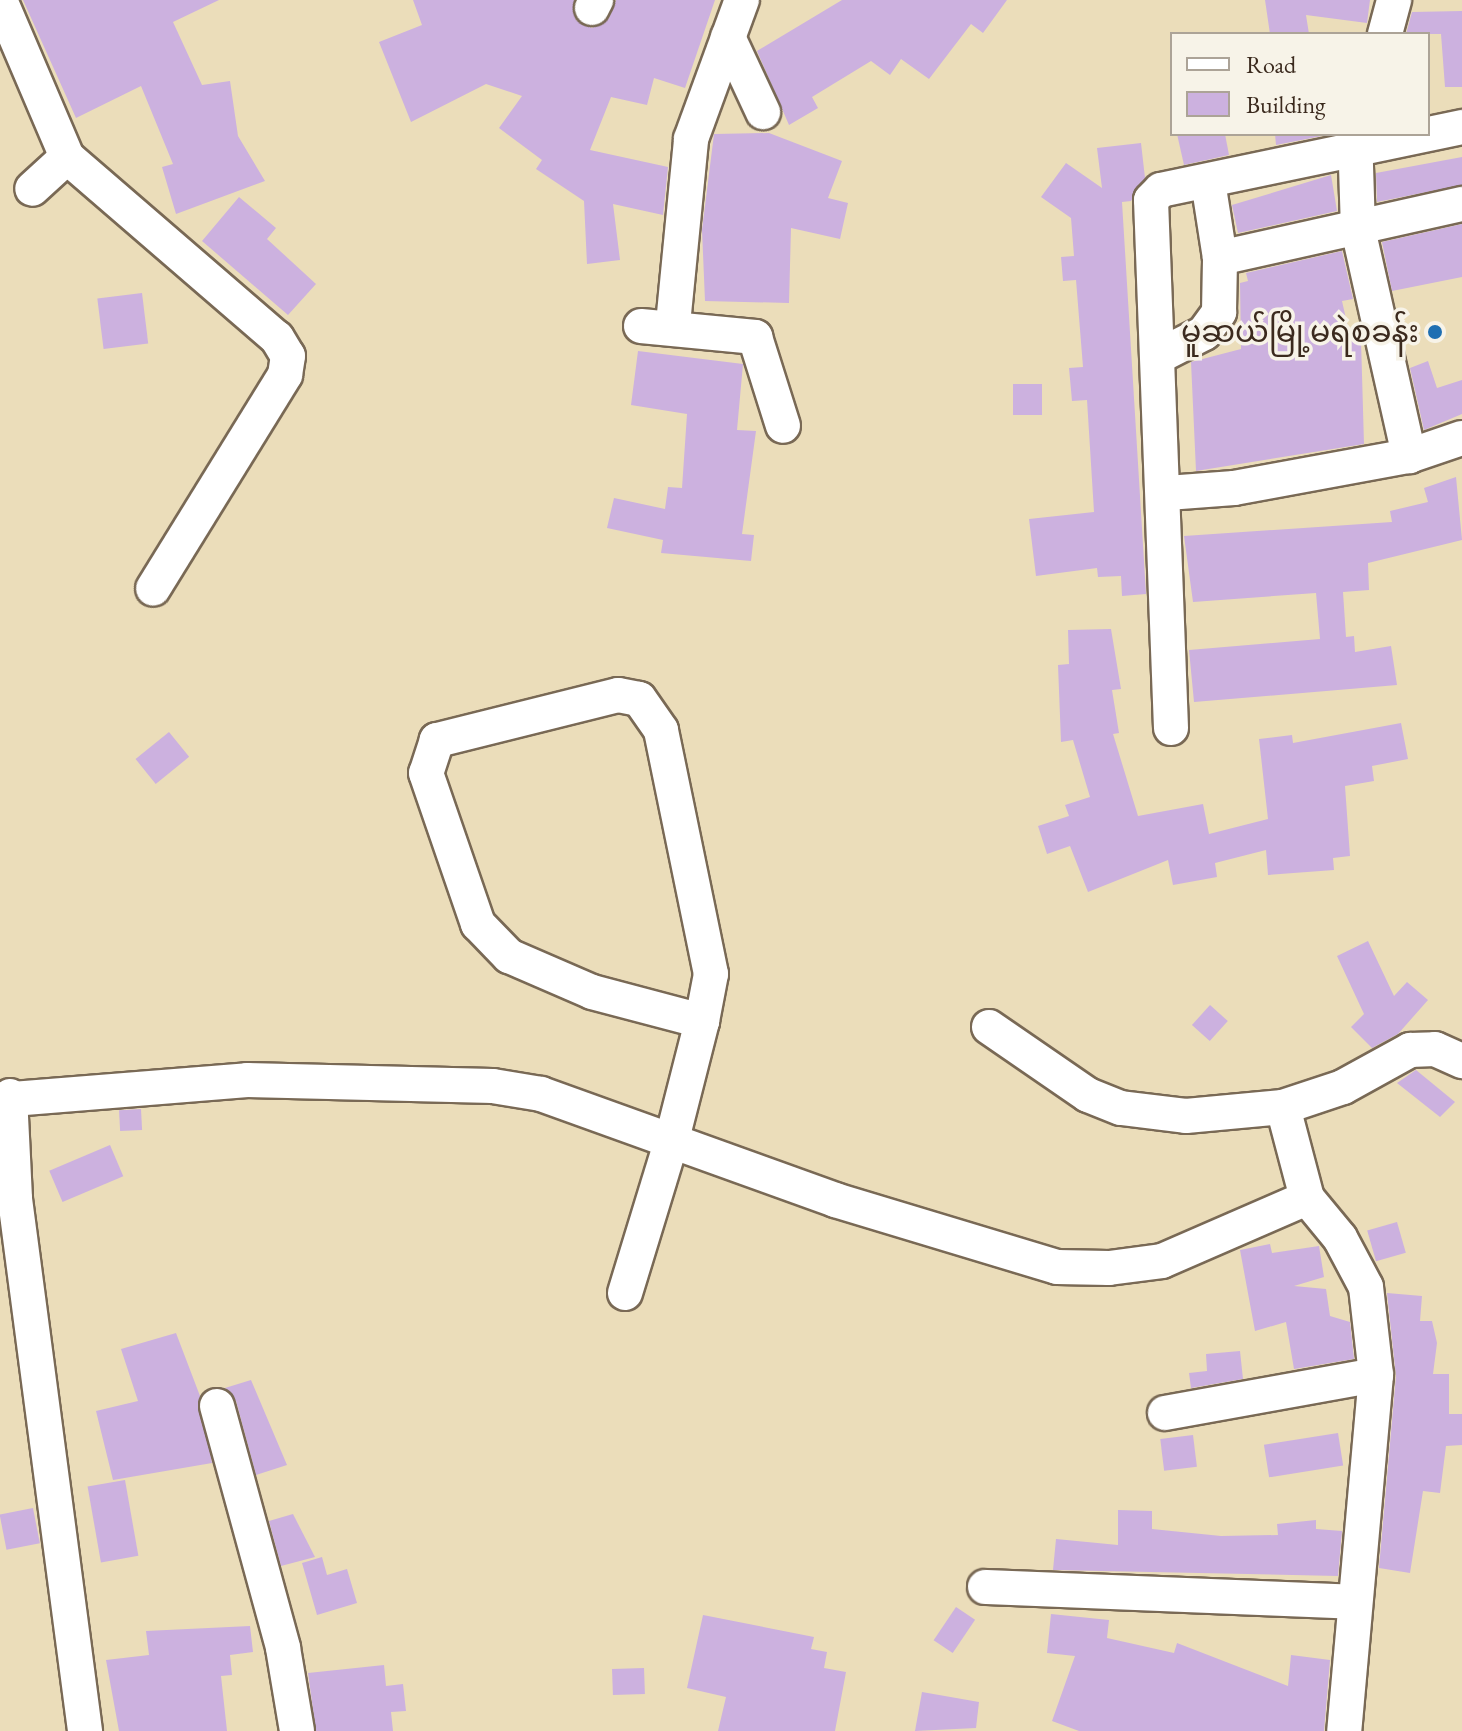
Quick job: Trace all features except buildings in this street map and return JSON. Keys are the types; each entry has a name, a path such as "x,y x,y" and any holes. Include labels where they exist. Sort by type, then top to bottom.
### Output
{"street":[{"path":"0,0 15,75 67,157 277,338 288,356 285,375 153,589"},
{"path":"742,0 691,139 657,325 755,337 783,426"},
{"path":"1386,32 1394,0"},
{"path":"728,37 763,112"},
{"path":"1430,132 1462,127"},
{"path":"1171,728 1167,493 1151,200 1161,190 1208,181 1353,143 1401,136"},
{"path":"1353,143 1358,229 1409,456"},
{"path":"32,189 67,157"},
{"path":"1159,356 1204,333 1219,312 1220,258 1208,181"},
{"path":"1220,258 1462,204"},
{"path":"1167,493 1234,488 1409,456 1462,438"},
{"path":"625,1293 671,1143 702,1021 711,974 700,892 661,730 639,699 596,699 437,740 426,773 478,924 523,962 592,992 702,1021"},
{"path":"989,1027 1056,1079 1121,1108 1186,1116 1283,1107 1343,1087 1410,1050 1435,1049 1462,1061"},
{"path":"85,1731 15,1199 5,1098 247,1080 493,1086 541,1094 671,1143 1057,1267 1162,1261 1307,1198"},
{"path":"1283,1107 1307,1198 1340,1238 1366,1287 1376,1375 1344,1731"},
{"path":"1165,1413 1376,1375"},
{"path":"217,1406 283,1648 297,1731"},
{"path":"985,1587 1355,1602"}],"place":[{"name":"မူဆယ်မြို့မရဲစခန်း","path":"1435,332"}]}
